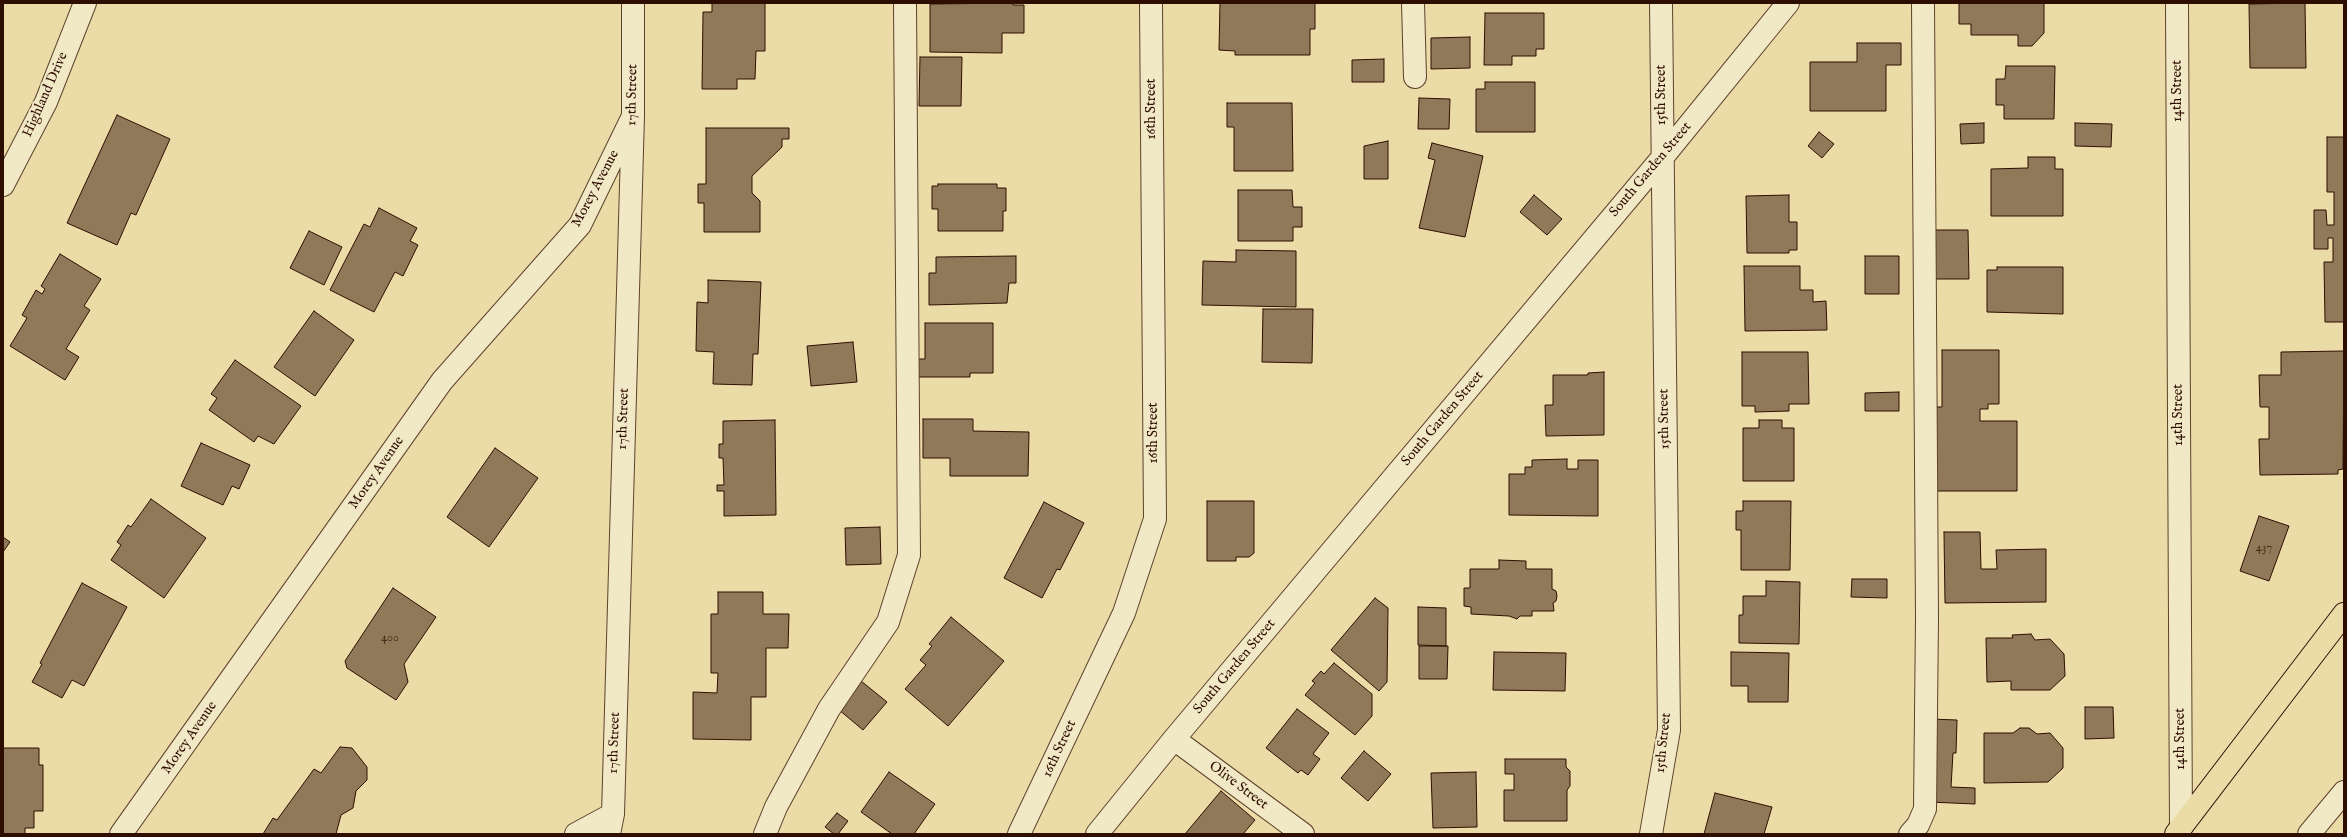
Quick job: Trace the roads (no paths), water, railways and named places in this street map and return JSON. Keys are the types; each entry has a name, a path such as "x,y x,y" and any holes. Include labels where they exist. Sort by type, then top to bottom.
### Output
{"main road":[{"path":"2179,831 2344,614"}],"street":[{"name":"Highland Drive","path":"3,185 46,102 85,3"},
{"name":"17th Street","path":"611,824 633,116 634,3"},
{"path":"765,834 776,807 829,710 888,622 909,554 905,3"},
{"name":"16th Street","path":"1019,834 1124,613 1155,520 1151,3"},
{"path":"1413,3 1415,77"},
{"name":"15th Street","path":"1652,834 1669,730 1661,3"},
{"name":"South Garden Street","path":"1097,834 1174,739 1662,158 1788,3"},
{"path":"1910,834 1918,825 1925,809 1927,610 1923,3"},
{"name":"14th Street","path":"2177,3 2179,831"},
{"name":"Morey Avenue","path":"121,834 442,382 580,225 633,116"},
{"name":"Olive Street","path":"1174,739 1302,834"},
{"path":"2309,834 2344,792"},
{"path":"576,834 611,824"}]}
